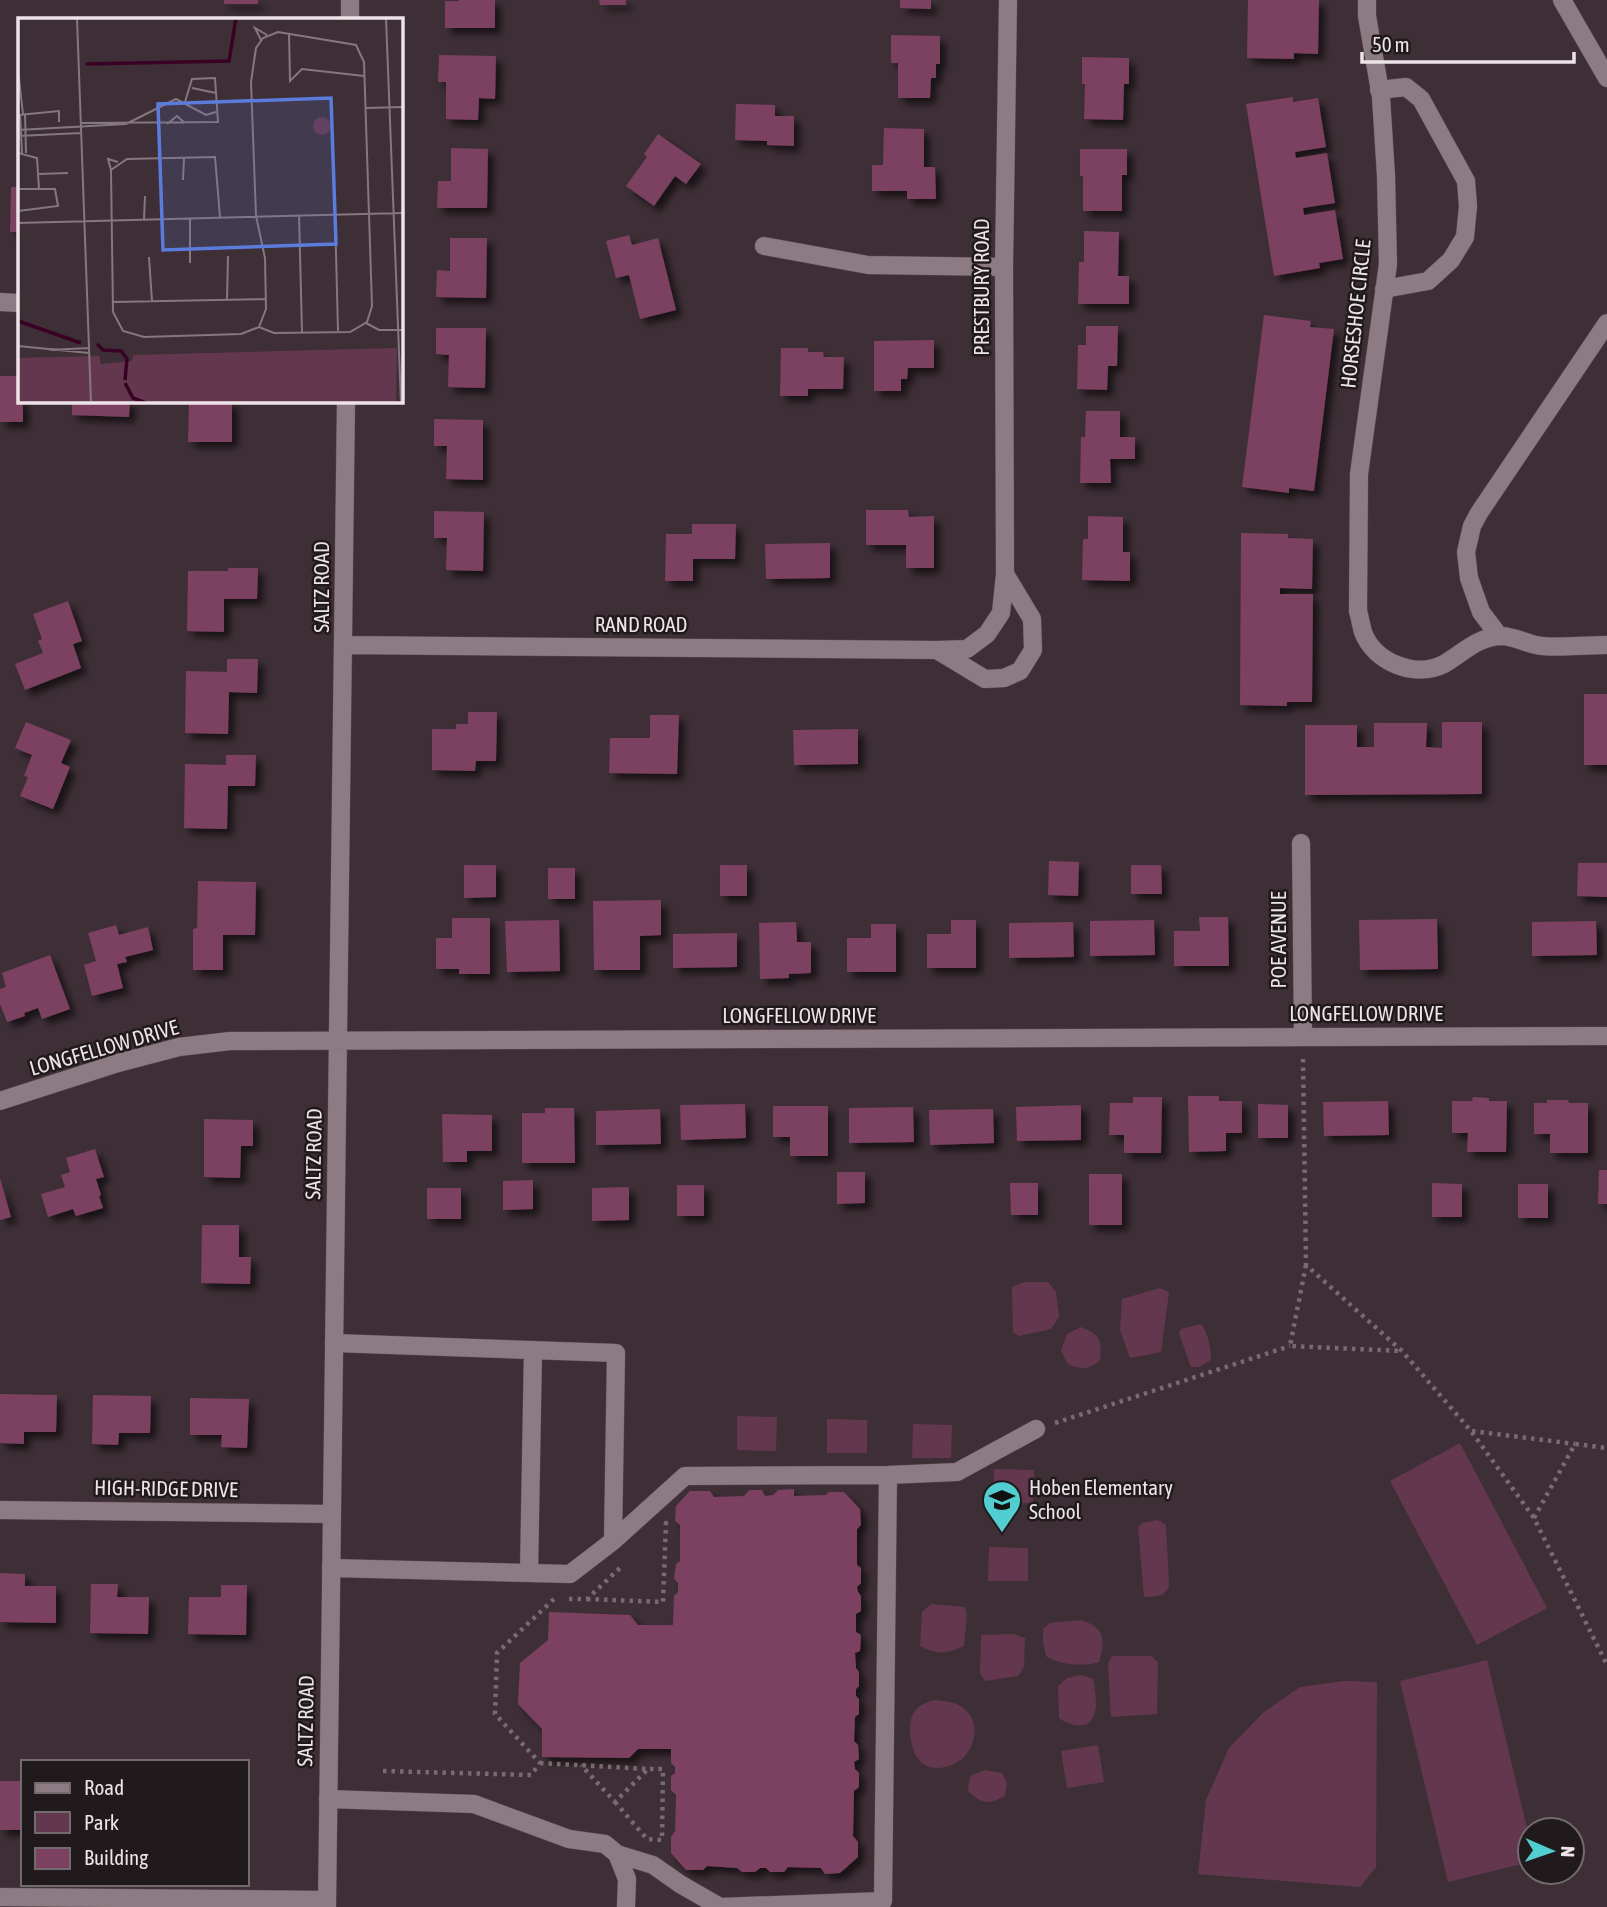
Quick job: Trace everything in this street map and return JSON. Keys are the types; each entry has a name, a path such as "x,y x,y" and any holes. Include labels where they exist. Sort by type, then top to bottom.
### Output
{"street":[{"path":"350,18 351,0"},
{"name":"PRESTBURY ROAD","path":"987,634 1001,612 1005,574 1004,267 1008,0"},
{"name":"HORSESHOE CIRCLE","path":"1367,0 1367,16 1379,90 1388,264 1359,474 1358,611 1363,632 1370,644 1383,657 1398,666 1416,670 1442,664 1477,641 1499,636"},
{"path":"1562,0 1607,78"},
{"path":"1379,90 1406,88 1421,99 1466,181 1468,206 1465,237 1451,260 1428,281 1384,289"},
{"path":"764,246 868,265 1004,267"},
{"path":"0,302 18,303"},
{"path":"1607,323 1479,513 1472,526 1466,552 1469,578 1481,612 1499,636 1543,646 1607,645"},
{"name":"SALTZ ROAD","path":"327,1903 346,402"},
{"path":"937,650 985,679 1004,678 1020,671 1033,650 1032,618 1005,574"},
{"name":"RAND ROAD","path":"344,645 937,650 967,649 987,634"},
{"name":"POE AVENUE","path":"1301,844 1303,1037"},
{"name":"LONGFELLOW DRIVE","path":"0,1101 118,1063 179,1047 230,1041 1607,1036"},
{"path":"334,1343 616,1353 612,1541"},
{"path":"529,1573 533,1350"},
{"path":"331,1568 570,1574 612,1541 685,1476 957,1472 1036,1429"},
{"path":"328,1799 474,1804 569,1839 605,1844 617,1854 653,1865 720,1907 883,1904 888,1475"},
{"name":"HIGH-RIDGE DRIVE","path":"0,1510 332,1514"},
{"path":"617,1854 627,1879 626,1907"},
{"path":"0,1896 327,1903"}],"path":[{"path":"1290,1346 1306,1265 1303,1037"},
{"path":"1306,1265 1402,1351 1471,1431 1534,1518 1607,1665"},
{"path":"1036,1429 1290,1346 1402,1351"},
{"path":"1471,1431 1607,1448"},
{"path":"1534,1518 1575,1444"},
{"path":"555,1598 497,1653 495,1714 540,1763 581,1765 648,1769 663,1769 662,1840 647,1839 581,1765"},
{"path":"383,1771 531,1775 540,1763"},
{"path":"615,1802 648,1769"}],"green space":[{"path":"1024,1282 1048,1282 1056,1292 1059,1317 1051,1329 1019,1336 1013,1332 1012,1287"},
{"path":"1160,1288 1169,1292 1161,1352 1130,1358 1120,1330 1122,1299"},
{"path":"1201,1324 1209,1341 1211,1360 1199,1367 1191,1367 1179,1333 1181,1329"},
{"path":"1081,1327 1096,1335 1101,1347 1100,1360 1085,1368 1068,1364 1061,1351 1067,1334"},
{"path":"737,1416 777,1417 776,1451 737,1450"},
{"path":"827,1419 867,1420 867,1453 827,1453"},
{"path":"913,1424 952,1425 951,1458 912,1458"},
{"path":"1460,1443 1547,1608 1477,1645 1390,1481"},
{"path":"994,1469 1034,1470 1033,1503 993,1503"},
{"path":"1158,1520 1166,1525 1169,1585 1163,1594 1144,1597 1138,1527 1142,1523"},
{"path":"989,1547 1028,1548 1028,1581 988,1581"},
{"path":"931,1604 965,1607 967,1614 964,1646 942,1652 920,1646 922,1612"},
{"path":"1081,1620 1099,1630 1102,1647 1099,1662 1072,1664 1046,1656 1043,1629 1050,1623"},
{"path":"1013,1634 1025,1638 1024,1667 1018,1676 985,1681 980,1673 981,1635"},
{"path":"1112,1656 1151,1656 1158,1662 1157,1714 1111,1717 1108,1664"},
{"path":"1487,1660 1524,1816 1516,1816 1516,1865 1448,1882 1400,1681"},
{"path":"1082,1675 1093,1679 1096,1707 1091,1720 1078,1726 1059,1718 1058,1686 1067,1678"},
{"path":"1344,1681 1377,1682 1376,1867 1360,1887 1198,1874 1206,1800 1229,1748 1264,1712 1300,1687"},
{"path":"935,1700 951,1702 964,1708 973,1721 974,1728 972,1744 963,1758 949,1766 938,1768 923,1764 918,1759 910,1732 913,1714 921,1705"},
{"path":"1098,1745 1104,1782 1067,1788 1061,1751"},
{"path":"985,1770 1002,1773 1007,1783 1005,1796 985,1802 968,1791 970,1776"}],"building":[{"path":"224,0 258,0 258,4 224,4"},
{"path":"495,0 495,28 445,28 445,1"},
{"path":"599,0 626,0 626,5 600,5"},
{"path":"900,0 931,0 931,9 900,8"},
{"path":"1248,0 1319,0 1318,54 1294,53 1294,59 1247,58"},
{"path":"891,35 940,36 940,64 936,64 936,78 931,78 930,98 898,98 898,63 891,63"},
{"path":"439,55 496,56 495,99 479,98 478,120 446,119 446,82 438,82"},
{"path":"1082,57 1129,58 1129,84 1124,84 1123,120 1084,119 1085,84 1082,84"},
{"path":"1293,97 1293,102 1318,98 1326,147 1295,152 1296,158 1327,153 1335,203 1303,208 1304,215 1335,210 1343,259 1319,263 1320,268 1274,276 1246,104"},
{"path":"736,104 775,105 775,116 794,116 794,146 767,145 767,141 735,140"},
{"path":"884,128 924,129 924,167 935,167 936,199 907,199 907,191 872,191 872,165 883,165"},
{"path":"658,134 701,164 686,184 675,176 654,206 626,186 647,157 644,154"},
{"path":"451,148 488,149 487,208 437,208 438,181 451,181"},
{"path":"1080,149 1127,149 1127,175 1122,175 1122,211 1083,211"},
{"path":"11,187 18,187 18,232 10,232"},
{"path":"1084,231 1119,232 1118,276 1129,276 1129,304 1078,304 1079,262 1084,262"},
{"path":"629,235 632,245 658,238 676,310 640,319 629,275 616,278 606,241"},
{"path":"450,238 487,238 486,298 436,297 437,270 450,271"},
{"path":"1264,315 1311,321 1310,327 1334,329 1314,491 1289,488 1289,493 1242,487"},
{"path":"1086,326 1118,326 1117,366 1108,366 1107,390 1077,389 1078,345 1086,345"},
{"path":"436,328 486,328 485,388 448,387 449,355 436,354"},
{"path":"934,340 934,368 908,368 907,379 901,379 901,391 874,391 874,341"},
{"path":"781,348 808,348 808,352 823,352 824,357 844,357 843,389 808,389 808,396 780,396"},
{"path":"0,376 18,376 18,402 23,402 23,422 0,422"},
{"path":"72,402 130,402 129,417 72,415"},
{"path":"189,402 232,402 232,442 188,442"},
{"path":"1086,411 1120,411 1120,437 1135,437 1135,459 1110,459 1111,483 1080,483 1081,437 1085,437"},
{"path":"434,419 483,420 483,480 446,479 447,446 434,446"},
{"path":"866,510 908,510 909,517 934,516 934,568 906,568 906,545 866,545"},
{"path":"434,511 484,512 483,571 446,570 447,538 434,538"},
{"path":"1088,516 1123,517 1123,552 1130,552 1130,581 1082,580 1083,539 1088,539"},
{"path":"692,524 736,524 735,559 693,559 693,581 665,581 666,534 692,534"},
{"path":"1241,533 1288,534 1288,538 1313,539 1312,589 1280,588 1280,594 1313,594 1312,702 1287,702 1287,706 1240,705"},
{"path":"830,543 830,578 766,579 765,544"},
{"path":"228,568 258,568 257,599 224,599 224,632 187,631 188,571 228,571"},
{"path":"68,601 82,641 73,644 81,668 25,690 15,664 43,653 38,641 42,639 33,614"},
{"path":"227,659 258,659 257,693 229,692 228,734 185,733 186,671 227,672"},
{"path":"1584,694 1607,694 1607,765 1584,765"},
{"path":"468,712 497,712 496,761 476,761 475,771 432,770 432,729 456,729 456,724 468,724"},
{"path":"650,715 679,715 677,774 609,773 610,738 650,738"},
{"path":"26,722 71,740 61,763 70,767 53,809 20,796 28,777 24,776 32,755 15,748"},
{"path":"1442,722 1482,722 1482,794 1305,795 1305,725 1357,725 1357,747 1374,747 1374,723 1427,723 1426,747 1442,748"},
{"path":"858,729 858,764 794,765 793,730"},
{"path":"226,755 256,755 255,786 228,786 227,829 184,828 185,764 226,765"},
{"path":"1049,861 1079,862 1078,896 1048,895"},
{"path":"1578,863 1607,863 1607,897 1577,896"},
{"path":"464,865 496,865 496,897 464,898"},
{"path":"720,865 747,865 747,896 720,896"},
{"path":"1131,865 1161,865 1162,894 1131,894"},
{"path":"548,868 575,868 575,899 548,899"},
{"path":"198,881 256,882 255,935 223,935 223,970 193,970 193,929 197,928"},
{"path":"661,900 661,935 640,936 640,970 594,970 593,901"},
{"path":"1199,917 1228,917 1229,966 1174,966 1174,931 1200,931"},
{"path":"452,918 490,918 490,974 459,974 459,969 436,969 436,938 452,938"},
{"path":"1437,919 1438,969 1360,970 1359,920"},
{"path":"559,920 560,971 507,972 505,921"},
{"path":"951,920 976,920 976,968 927,968 927,934 951,934"},
{"path":"1154,920 1155,955 1090,956 1090,921"},
{"path":"1596,921 1597,955 1532,956 1532,922"},
{"path":"796,922 797,942 811,942 811,973 789,974 789,978 760,979 759,923"},
{"path":"1073,922 1074,957 1009,958 1009,923"},
{"path":"871,924 896,924 896,972 847,972 847,938 871,938"},
{"path":"116,925 119,935 148,927 153,950 125,957 127,962 117,964 123,988 92,996 84,965 96,961 88,933"},
{"path":"737,933 737,967 673,968 673,934"},
{"path":"50,955 70,1009 42,1019 38,1008 7,1022 0,1004 0,989 6,987 2,973"},
{"path":"1188,1096 1219,1096 1219,1101 1242,1101 1242,1133 1226,1133 1226,1151 1189,1152"},
{"path":"1133,1097 1162,1097 1161,1153 1124,1153 1124,1135 1109,1135 1110,1103 1133,1103"},
{"path":"1473,1097 1489,1098 1489,1101 1507,1101 1506,1152 1467,1152 1468,1133 1452,1133 1452,1101 1472,1101"},
{"path":"1547,1100 1588,1103 1588,1153 1550,1153 1550,1134 1534,1134 1534,1103 1547,1103"},
{"path":"1388,1101 1389,1135 1324,1136 1323,1102"},
{"path":"745,1104 746,1138 681,1140 680,1105"},
{"path":"1258,1104 1288,1105 1288,1138 1258,1138"},
{"path":"1081,1105 1081,1140 1017,1141 1016,1107"},
{"path":"773,1106 828,1106 828,1156 790,1156 790,1137 773,1137"},
{"path":"913,1107 914,1142 849,1143 849,1108"},
{"path":"545,1108 574,1108 575,1163 522,1163 522,1113 545,1113"},
{"path":"660,1109 661,1144 596,1145 596,1111"},
{"path":"993,1109 994,1143 930,1145 929,1110"},
{"path":"442,1114 492,1115 492,1151 467,1151 467,1162 443,1162"},
{"path":"204,1119 253,1120 253,1146 241,1146 240,1178 204,1177"},
{"path":"95,1149 104,1177 96,1179 103,1208 76,1216 73,1209 48,1217 41,1194 65,1187 61,1175 70,1172 66,1158"},
{"path":"1599,1170 1607,1170 1607,1204 1598,1204"},
{"path":"837,1172 865,1172 865,1203 837,1204"},
{"path":"1089,1174 1122,1174 1122,1225 1089,1225"},
{"path":"0,1178 11,1217 0,1220"},
{"path":"533,1180 533,1209 503,1210 503,1181"},
{"path":"1010,1183 1038,1183 1038,1215 1011,1215"},
{"path":"1432,1183 1462,1184 1462,1217 1432,1217"},
{"path":"1518,1184 1548,1184 1548,1218 1518,1218"},
{"path":"677,1185 704,1185 704,1216 677,1216"},
{"path":"629,1187 629,1220 592,1221 592,1188"},
{"path":"427,1188 461,1188 461,1219 427,1219"},
{"path":"202,1225 239,1225 239,1257 251,1257 250,1284 201,1283"},
{"path":"0,1394 57,1395 56,1432 24,1432 24,1444 0,1443"},
{"path":"93,1395 151,1396 150,1433 119,1433 118,1445 92,1444"},
{"path":"190,1398 249,1399 247,1448 221,1447 222,1435 190,1435"},
{"path":"794,1489 794,1496 844,1492 860,1509 857,1565 861,1568 861,1583 857,1587 861,1596 861,1611 856,1614 856,1632 861,1635 860,1651 855,1653 856,1668 859,1672 856,1696 859,1699 859,1714 855,1717 854,1741 858,1745 859,1759 854,1762 859,1773 859,1787 854,1791 853,1836 858,1842 858,1857 840,1873 825,1874 821,1868 788,1867 784,1872 770,1872 766,1868 760,1868 755,1872 742,1872 737,1868 707,1866 703,1870 686,1870 671,1853 676,1795 671,1790 671,1776 675,1773 675,1767 671,1763 671,1749 638,1749 629,1758 542,1757 542,1729 518,1704 520,1663 548,1640 549,1612 630,1615 638,1625 673,1625 674,1596 678,1592 678,1583 674,1579 676,1564 680,1561 680,1525 675,1521 676,1506 690,1491 710,1491 714,1497 744,1496 749,1490 762,1490 765,1496 773,1495 778,1490"},
{"path":"0,1573 25,1574 25,1586 56,1586 56,1623 0,1622"},
{"path":"91,1584 118,1584 117,1597 149,1597 148,1634 90,1633"},
{"path":"221,1585 247,1585 246,1635 188,1634 189,1597 221,1597"},
{"path":"0,1781 21,1781 21,1830 0,1830"}],"place":[{"name":"Hoben Elementary School","path":"1002,1534"}]}
